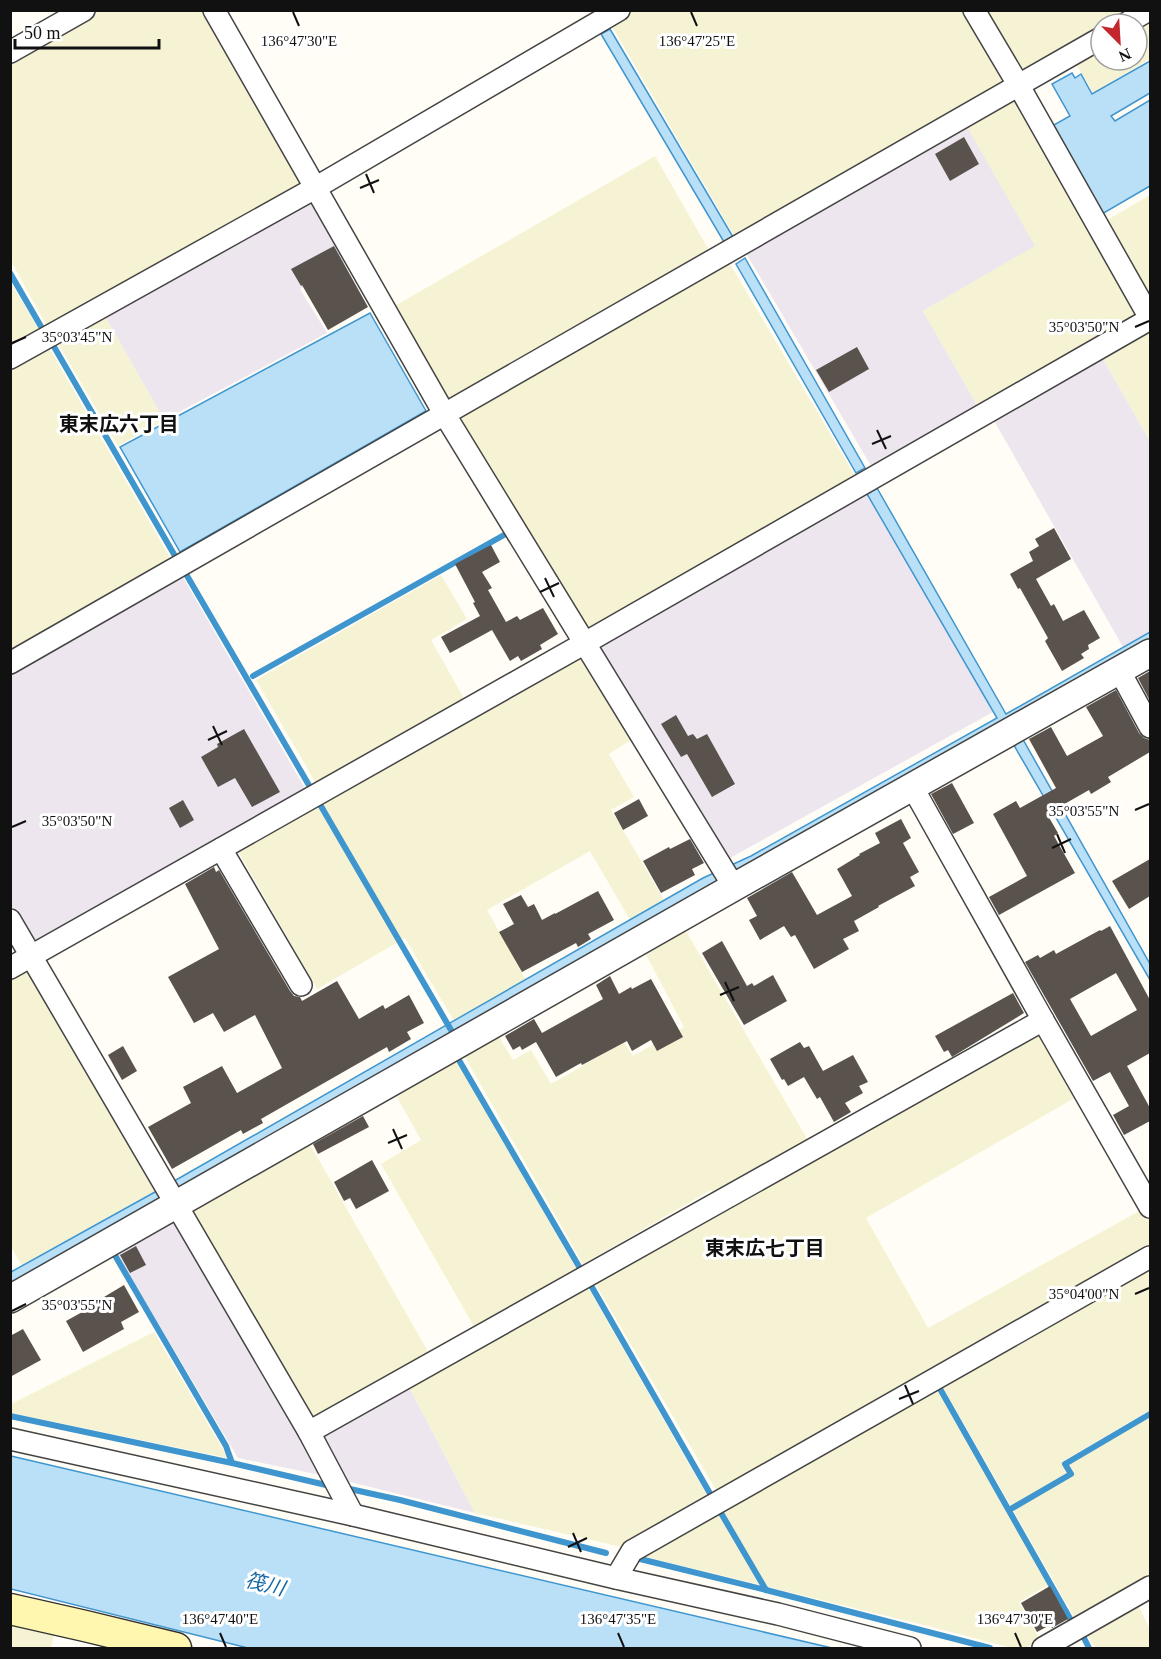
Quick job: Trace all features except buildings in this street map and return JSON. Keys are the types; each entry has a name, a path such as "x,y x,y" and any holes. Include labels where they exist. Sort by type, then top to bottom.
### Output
{"main road":[{"path":"10,1609 176,1648"}],"street":[{"path":"10,52 84,10"},
{"path":"214,10 445,415 728,878"},
{"path":"10,358 315,188 619,10"},
{"path":"10,968 585,643 1150,319 974,10"},
{"path":"10,663 1089,45"},
{"path":"10,1299 171,1194 728,878 913,788 1150,653"},
{"path":"1119,670 1150,727"},
{"path":"913,788 1150,1207"},
{"path":"221,849 301,985"},
{"path":"10,920 309,1432 353,1515"},
{"path":"309,1432 1043,1020"},
{"path":"616,1578 632,1551 1150,1257"},
{"path":"10,1439 353,1515 778,1614 910,1648"},
{"path":"1043,1648 1150,1587"}],"shaded area":[{"path":"632,10 965,11 1005,80 1002,87 736,239 610,23"},
{"path":"93,11 204,11 302,183 300,189 49,330 11,261 10,58"},
{"path":"979,11 1130,11 1089,12 1089,34 1023,72 1013,69"},
{"path":"1150,14 1149,60 1149,15"},
{"path":"1089,50 1089,72 1128,72 1093,93 1073,59"},
{"path":"1011,97 1020,97 1139,313 980,410 923,311 1035,246 965,123"},
{"path":"967,126 1036,246 923,311 980,410 874,471 746,253"},
{"path":"655,156 711,254 454,401 445,397 393,307"},
{"path":"1150,195 1150,305 1102,223"},
{"path":"311,202 348,260 300,289 327,333 164,420 103,313"},
{"path":"730,264 857,479 594,631 586,629 461,425 463,414"},
{"path":"10,281 42,335 10,352"},
{"path":"103,313 164,420 118,446 56,340"},
{"path":"1148,331 1150,333 1150,441 1102,357"},
{"path":"48,346 172,561 11,653 11,367"},
{"path":"1102,357 1150,441 1150,632 1123,647 993,419"},
{"path":"864,490 993,712 730,858 600,652 600,643"},
{"path":"181,574 306,790 40,942 31,941 11,905 10,673"},
{"path":"441,575 467,619 431,640 466,702 317,785 256,680"},
{"path":"575,655 584,658 634,738 609,754 634,797 611,810 664,900 630,920 590,851 487,910 526,980 454,1021 405,938 317,989 238,851"},
{"path":"683,926 809,1142 714,1195 711,1190 583,1264 465,1057 499,1037 513,1060 531,1050 551,1084 624,1042 633,1056 684,1027 643,949"},
{"path":"29,969 155,1192 22,1266 10,1245 10,974"},
{"path":"1037,1033 1045,1037 1078,1096 866,1218 928,1328 1143,1209 1150,1222 1150,1245 719,1495 595,1283"},
{"path":"454,1056 578,1272 476,1330 381,1164 421,1140 393,1090"},
{"path":"307,1139 430,1355 317,1420 309,1417 191,1213 192,1205"},
{"path":"175,1216 325,1476 238,1458 115,1250"},
{"path":"1150,1264 1150,1410 1062,1462 1068,1474 1011,1506 941,1384"},
{"path":"586,1284 710,1501 626,1548 475,1513 407,1383"},
{"path":"154,1332 228,1458 11,1413 11,1404"},
{"path":"407,1383 475,1513 346,1481 322,1437 325,1428"},
{"path":"937,1386 1048,1585 1019,1602 1040,1640 1026,1648 1012,1648 642,1556"},
{"path":"1150,1417 1150,1577 1076,1620 1013,1510 1073,1475 1067,1464"},
{"path":"1139,1607 1150,1629 1150,1648 1095,1648 1087,1635"},
{"path":"11,1625 54,1634 51,1648 11,1648"}],"water":[{"path":"610,29 733,237 724,242 601,34"},
{"path":"1149,62 1150,93 1111,116 1115,121 1150,100 1150,186 1102,214 1052,126 1070,116 1052,84 1072,73 1075,78 1081,74 1092,94 1131,72 1149,72"},
{"path":"745,258 865,468 856,473 736,264"},
{"path":"370,313 426,411 180,552 120,447"},
{"path":"877,488 1006,714 1150,632 1150,640 11,1286 11,1272 703,878 751,856 997,718 867,494"},
{"path":"1021,736 1150,964 1150,980 1012,742"},
{"name":"筏川","path":"10,1456 832,1648 248,1648 11,1589"}],"waterway":[{"path":"10,273 43,330"},
{"path":"53,345 175,556"},
{"path":"253,676 504,535"},
{"path":"186,574 310,787"},
{"path":"318,801 451,1030"},
{"path":"456,1055 581,1270"},
{"path":"113,1252 226,1446 232,1463"},
{"path":"589,1282 712,1497"},
{"path":"939,1387 1072,1622"},
{"path":"1009,1510 1071,1474 1065,1464 1150,1414"},
{"path":"10,1416 326,1485"},
{"path":"350,1489 606,1553"},
{"path":"721,1513 766,1590"},
{"path":"640,1559 990,1648"},
{"path":"1083,1636 1089,1648"}],"district":[{"name":"東末広六丁目","path":"119,424"},
{"name":"東末広七丁目","path":"765,1248"}]}
